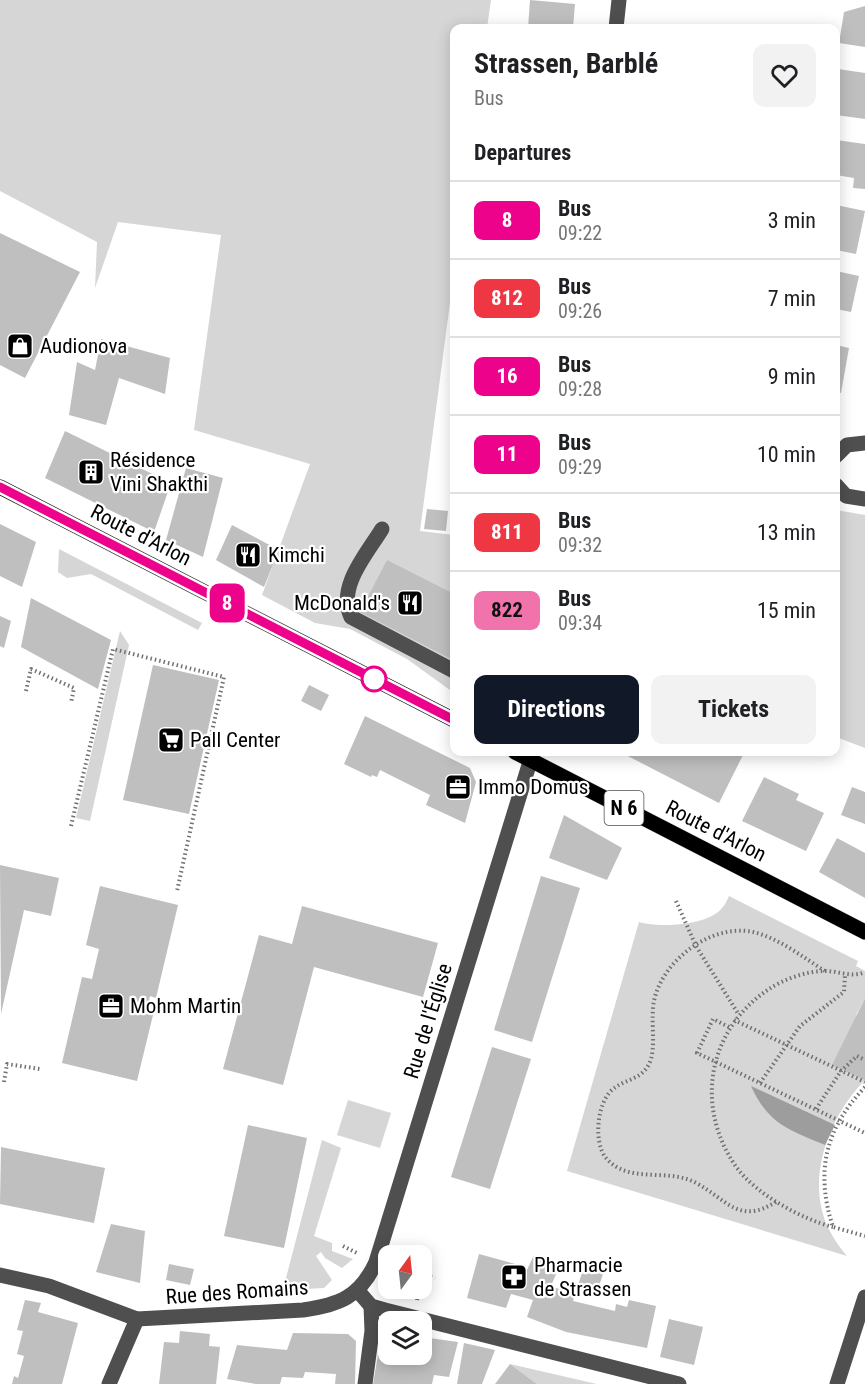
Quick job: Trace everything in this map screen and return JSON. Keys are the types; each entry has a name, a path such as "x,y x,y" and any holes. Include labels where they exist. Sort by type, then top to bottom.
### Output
{"main road":[{"name":"Route d'Arlon","path":"0,487 450,718"},
{"name":"Route d'Arlon","path":"532,756 865,932"}],"street":[{"path":"616,24 619,0"},
{"path":"840,452 848,445 865,442"},
{"path":"840,489 846,496 865,498"},
{"path":"382,529 346,591 346,606 351,617 450,668"},
{"name":"Rue de l'Église","path":"358,1291 369,1278 376,1262 532,756"},
{"name":"Rue des Romains","path":"0,1275 49,1286 137,1319 303,1310 334,1304 358,1291"},
{"path":"358,1291 371,1306 679,1384"},
{"path":"837,1384 865,1297"},
{"path":"365,1384 372,1331 371,1306"},
{"path":"109,1384 137,1319"}],"path":[{"path":"71,826 113,649 224,677 177,891"},
{"path":"26,691 31,669 74,688 71,703"},
{"path":"676,901 696,946 739,1015"},
{"path":"776,1202 763,1210 746,1213 727,1205 710,1190 691,1180 634,1174 617,1167 605,1157 600,1144 599,1125 604,1102 613,1090 642,1074 650,1063 654,999 663,975 678,957 696,946 735,931 754,932 782,944 825,971 845,975 865,972"},
{"path":"825,971 791,977 771,987 734,1020 729,1027 716,1062 712,1084 713,1114 722,1142 739,1170 776,1202 808,1221 865,1236"},
{"path":"760,1083 785,1045 812,1015 844,992 845,975"},
{"path":"729,1027 713,1019 697,1053 865,1133"},
{"path":"734,1020 865,1084 840,1121 829,1146 824,1168 823,1187 833,1227"},
{"path":"816,1109 841,1071 857,1056 865,1060"},
{"path":"4,1082 7,1064 40,1069"}],"shaded area":[{"path":"0,0 491,0 488,24 450,24 450,302 420,531 450,535 450,690 407,659 350,629 315,623 262,595 310,464 194,430 221,235 118,222 95,288 97,242 0,191"},
{"path":"840,511 865,515 865,748 840,739"},
{"path":"59,549 202,623 198,630 91,574 67,578 58,572"},
{"path":"120,631 129,645 90,821 76,818"},
{"path":"729,896 858,961 856,966 865,971 865,998 856,1015 865,1020 865,1080 840,1113 824,1152 820,1173 819,1194 823,1214 838,1245 847,1256 567,1171 639,922 670,925 706,919 723,907"},
{"path":"751,1086 835,1125 825,1145 790,1130 772,1117"},
{"path":"348,1100 391,1113 380,1148 337,1135"},
{"path":"322,1140 341,1148 314,1236 332,1243 332,1251 353,1259 342,1268 325,1258 321,1252 316,1256 332,1280 324,1288 289,1290 286,1278"},
{"path":"510,1364 597,1384 537,1384"}],"building":[{"path":"530,0 575,4 573,24 528,24"},
{"path":"865,6 865,47 840,43 844,12"},
{"path":"840,69 865,73 865,119 840,116"},
{"path":"840,141 865,144 865,189 853,188 854,178 840,176"},
{"path":"840,206 865,211 856,254 840,251"},
{"path":"0,233 80,272 25,378 0,365"},
{"path":"840,272 859,276 851,312 840,310"},
{"path":"101,339 170,358 165,394 119,378 106,425 69,415 77,362 95,370"},
{"path":"840,346 849,348 840,393"},
{"name":"Résidence Vini Shakthi","path":"65,431 171,483 154,532 45,478"},
{"path":"186,468 223,478 203,557 166,540"},
{"path":"427,509 448,511 446,531 424,529"},
{"path":"0,524 36,542 22,587 0,576"},
{"name":"Kimchi","path":"232,525 279,550 264,587 216,560"},
{"name":"McDonald's","path":"387,560 450,592 450,658 360,612"},
{"path":"31,598 111,640 98,689 21,647"},
{"path":"0,616 11,621 4,648 0,646"},
{"name":"Pall Center","path":"153,665 219,680 189,814 123,800"},
{"path":"309,685 329,695 321,711 301,701"},
{"path":"365,716 470,768 476,782 465,823 426,805 430,795 380,770 377,777 372,775 371,777 344,764"},
{"path":"628,756 742,756 719,803"},
{"path":"764,777 799,794 796,800 824,813 806,851 742,821"},
{"path":"852,787 865,792 865,824 841,815"},
{"path":"564,815 622,848 607,880 549,858"},
{"path":"837,838 865,853 865,898 819,872"},
{"path":"0,865 59,878 51,916 24,910 1,1014"},
{"path":"541,876 580,888 532,1042 494,1030"},
{"path":"100,886 178,905 156,998 150,996 146,1014 153,1015 137,1081 62,1063 82,977 92,979 99,949 86,945"},
{"path":"302,906 438,943 423,997 314,967 283,1085 223,1069 259,935 292,944"},
{"path":"865,998 865,1080 832,1065"},
{"path":"492,1047 531,1059 490,1189 451,1177"},
{"path":"248,1125 307,1138 284,1248 224,1236"},
{"path":"1,1147 105,1168 94,1223 0,1204"},
{"path":"111,1224 145,1231 140,1283 96,1272"},
{"path":"479,1254 519,1265 518,1270 526,1272 534,1255 549,1260 548,1264 559,1267 551,1286 575,1295 573,1301 615,1311 616,1304 627,1307 629,1300 656,1306 647,1348 566,1332 527,1317 533,1300 511,1294 506,1308 467,1298"},
{"path":"169,1264 194,1269 190,1285 166,1280"},
{"path":"585,1264 604,1271 596,1295 577,1288"},
{"path":"25,1300 41,1303 38,1312 78,1323 62,1384 12,1384 14,1376 18,1378 24,1356 17,1354 23,1331 17,1330"},
{"path":"669,1319 703,1327 694,1365 660,1357"},
{"path":"180,1331 210,1334 209,1346 220,1347 216,1384 159,1384 164,1342 179,1343"},
{"path":"293,1333 348,1334 356,1341 355,1384 335,1384 336,1374 305,1372 303,1378 282,1377 280,1384 256,1384 227,1379 237,1345 287,1350"},
{"path":"432,1338 458,1342 449,1377 434,1375 432,1384 373,1384 378,1355 378,1365 432,1365"},
{"path":"464,1343 495,1350 482,1384 457,1384"},
{"path":"510,1364 537,1384 495,1384"}],"bus line":[{"name":"8","path":"0,487 450,718"}],"place":[{"name":"Audionova","path":"20,346"},
{"name":"Résidence Vini Shakthi","path":"91,472"},
{"name":"Kimchi","path":"248,555"},
{"name":"McDonald's","path":"410,603"},
{"name":"Pall Center","path":"171,740"},
{"name":"Immo Domus","path":"458,787"},
{"name":"Mohm Martin","path":"111,1006"},
{"name":"Pharmacie de Strassen","path":"514,1277"}]}
